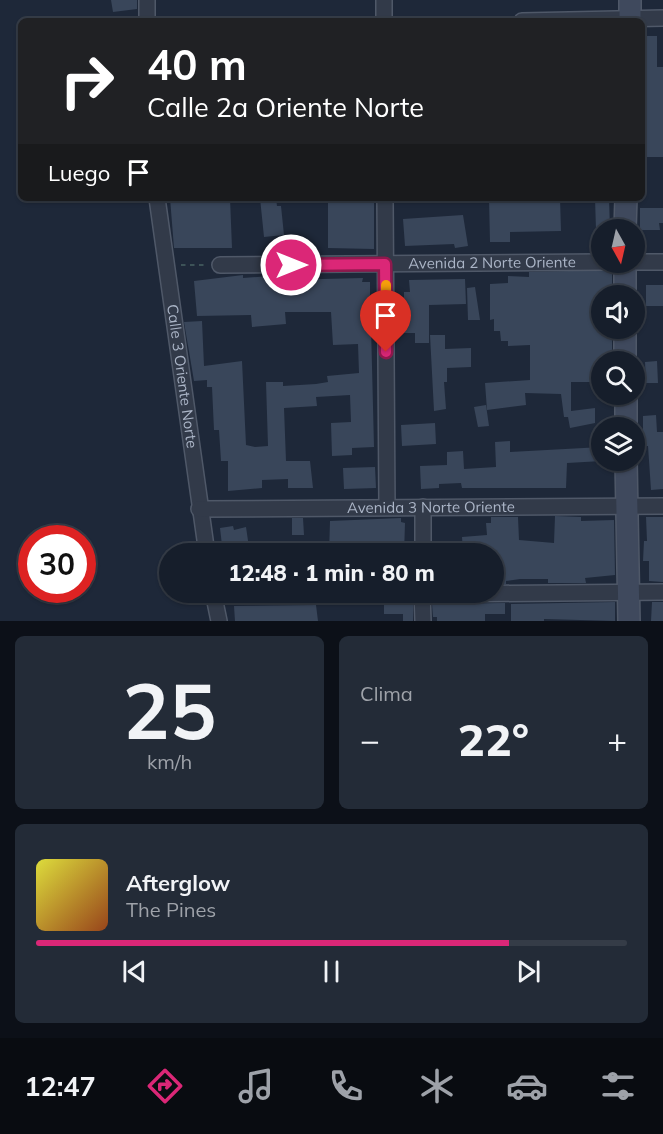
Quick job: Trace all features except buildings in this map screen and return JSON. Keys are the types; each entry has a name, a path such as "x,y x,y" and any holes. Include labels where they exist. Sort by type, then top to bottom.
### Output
{"street":[{"path":"147,0 147,18"},
{"path":"384,0 384,18"},
{"path":"562,18 630,13 663,18"},
{"name":"Calle 3 Oriente Norte","path":"157,201 205,543"},
{"path":"385,201 387,507"},
{"path":"625,219 626,201"},
{"name":"Avenida 2 Norte Oriente","path":"220,265 591,262"},
{"path":"645,262 663,262"},
{"path":"626,471 629,621"},
{"name":"Avenida 3 Norte Oriente","path":"199,508 663,506"},
{"path":"423,507 423,543"},
{"path":"504,593 663,592"},
{"path":"215,603 219,621"},
{"path":"422,603 423,621"}],"path":[{"path":"165,265 220,265"}],"slow traffic":[{"path":"386,285 386,321"}],"route":[{"path":"291,265 385,264 386,352"}]}
